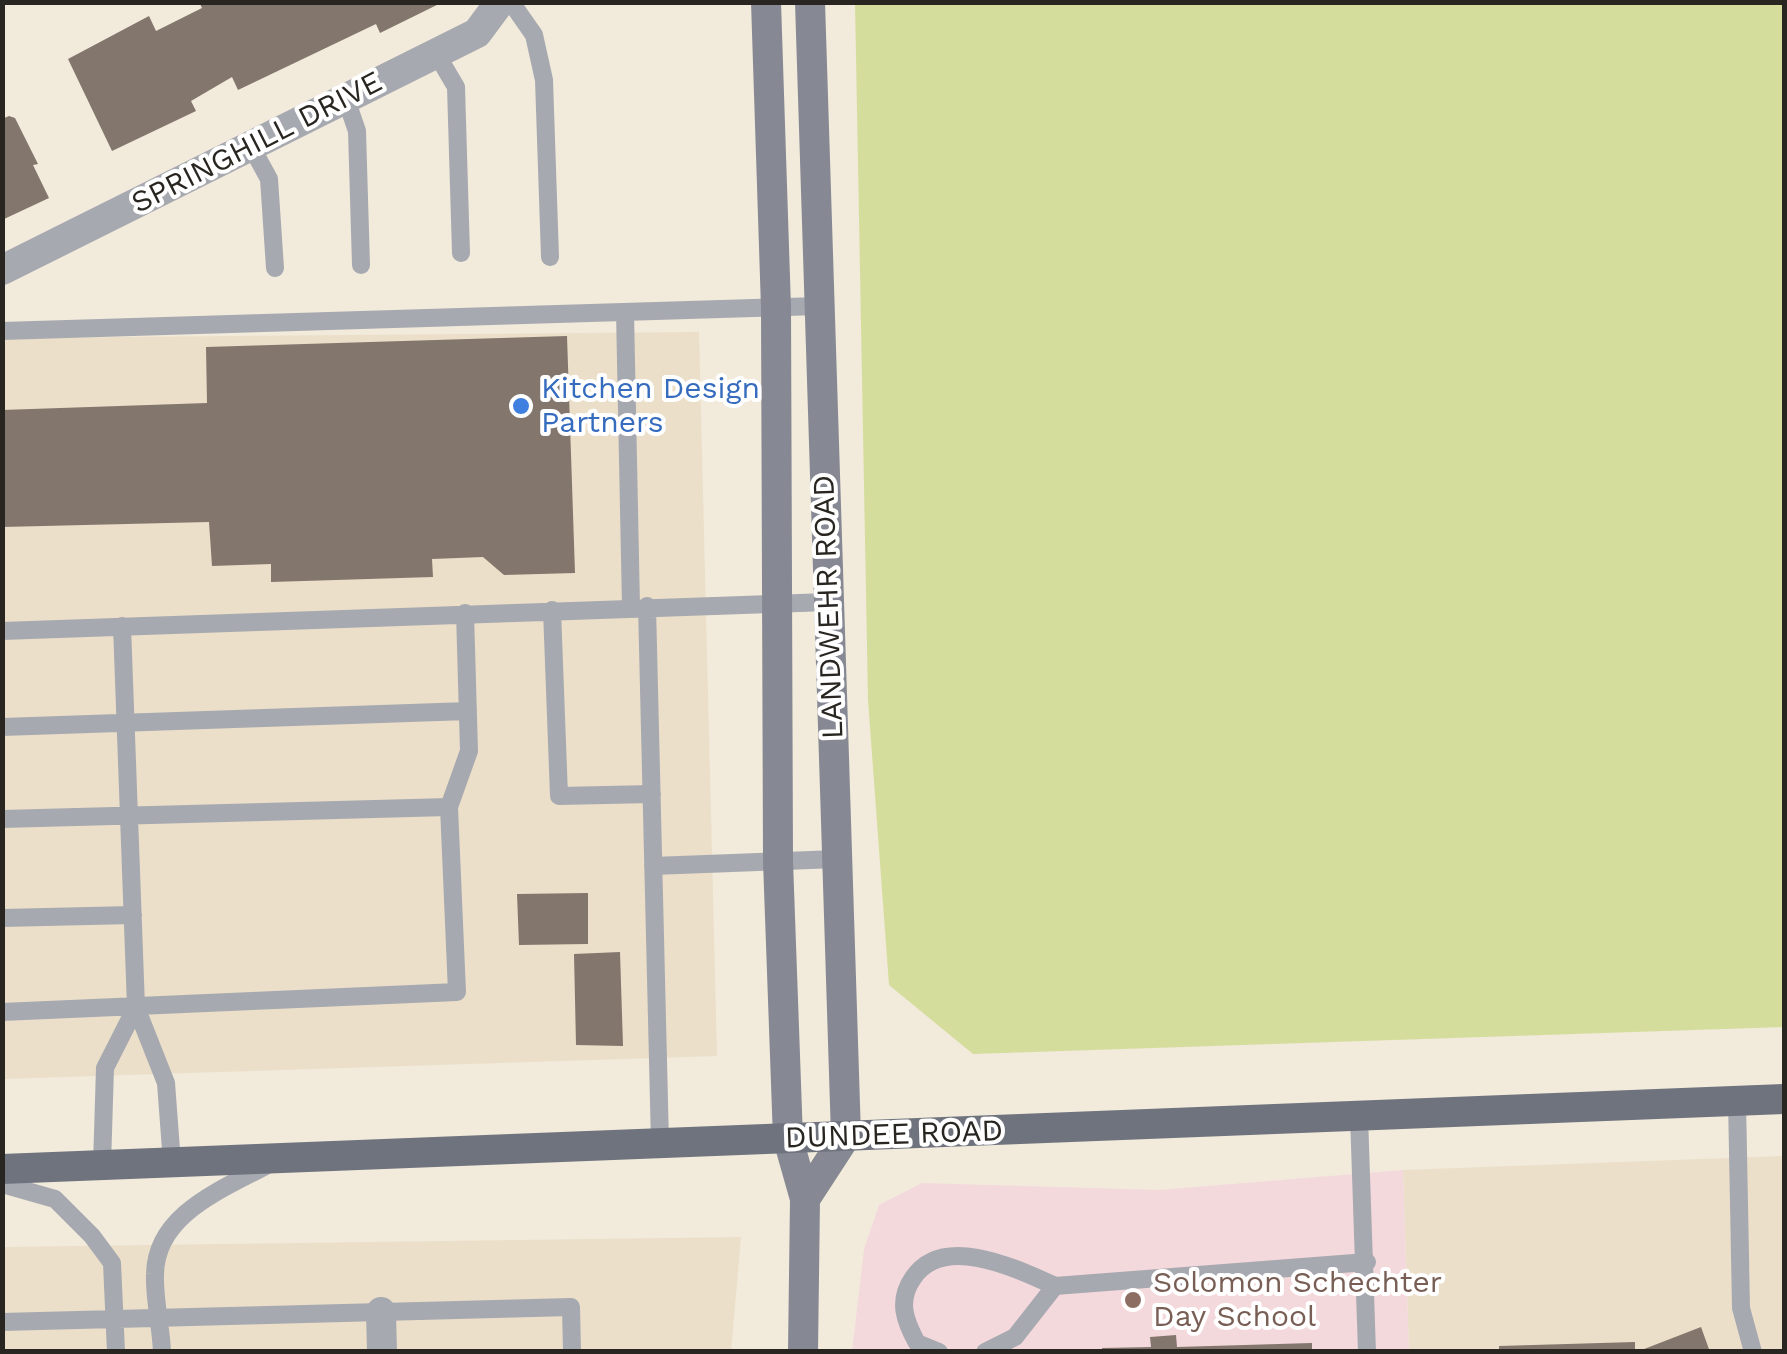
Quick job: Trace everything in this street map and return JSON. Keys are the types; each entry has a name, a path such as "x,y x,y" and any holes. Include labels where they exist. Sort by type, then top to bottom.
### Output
{"main road":[{"name":"LANDWEHR ROAD","path":"766,2 776,308 778,861 788,1139 805,1199 803,1352"},
{"name":"LANDWEHR ROAD","path":"810,2 846,1136"},
{"name":"DUNDEE ROAD","path":"2,1169 1784,1098"},
{"path":"805,1199 846,1136"}],"street":[{"name":"SPRINGHILL DRIVE","path":"2,270 477,32 500,2"},
{"path":"381,1312 382,1352"}],"lane":[{"path":"510,2 534,36 544,80 550,257"},
{"path":"436,53 456,86 460,253"},
{"path":"346,98 358,148 362,265"},
{"path":"251,146 269,179 274,268"},
{"path":"2,331 819,306"},
{"path":"625,312 652,794 660,1144"},
{"path":"2,631 828,602"},
{"path":"552,610 559,796 652,794"},
{"path":"2,1012 457,992 449,807 468,751 465,614"},
{"path":"122,626 136,1008 166,1082 172,1163"},
{"path":"2,727 468,710"},
{"path":"2,819 449,807"},
{"path":"654,866 837,859"},
{"path":"2,918 132,915"},
{"path":"102,1165 105,1068 136,1008"},
{"path":"1737,1100 1741,1308 1753,1352"},
{"path":"1360,1116 1367,1352"},
{"path":"162,1352 154,1273 166,1230 205,1199 280,1158"},
{"path":"2,1184 55,1200 92,1236 112,1263 116,1352"},
{"path":"939,1352 917,1343 904,1319 905,1289 923,1263 944,1255 1018,1269 1055,1286 1367,1262"},
{"path":"985,1352 1015,1337 1055,1286"},
{"path":"2,1322 570,1308 572,1352"}],"shaded area":[{"path":"699,332 717,1056 3,1079 2,338"},
{"path":"1784,1156 1784,1351 1409,1351 1403,1170"},
{"name":"Solomon Schechter Day School","path":"1403,1170 1409,1351 852,1352 864,1249 879,1205 922,1183 1159,1190"},
{"path":"741,1237 731,1352 3,1351 2,1247"}],"green space":[{"path":"855,3 1784,3 1784,1027 973,1054 889,985 868,700"}],"building":[{"path":"199,2 443,2 380,33 376,24 238,90 232,77 191,101 196,111 112,151 68,59 149,16 156,31 202,8"},
{"path":"15,118 38,164 33,165 49,198 2,220 2,119"},
{"path":"567,336 575,573 504,575 483,557 432,559 433,577 271,582 271,564 212,566 209,522 2,527 2,410 207,403 206,347"},
{"path":"588,893 588,944 519,945 517,894"},
{"path":"620,952 623,1046 576,1045 574,954"},
{"path":"1701,1327 1710,1352 1639,1352 1639,1351"},
{"path":"1176,1335 1177,1347 1312,1343 1312,1352 1102,1352 1102,1348 1151,1347 1150,1337"},
{"path":"1635,1342 1635,1352 1499,1352 1499,1346"}],"place":[{"name":"Kitchen Design Partners","path":"521,406"},
{"name":"Solomon Schechter Day School","path":"1133,1300"}]}
